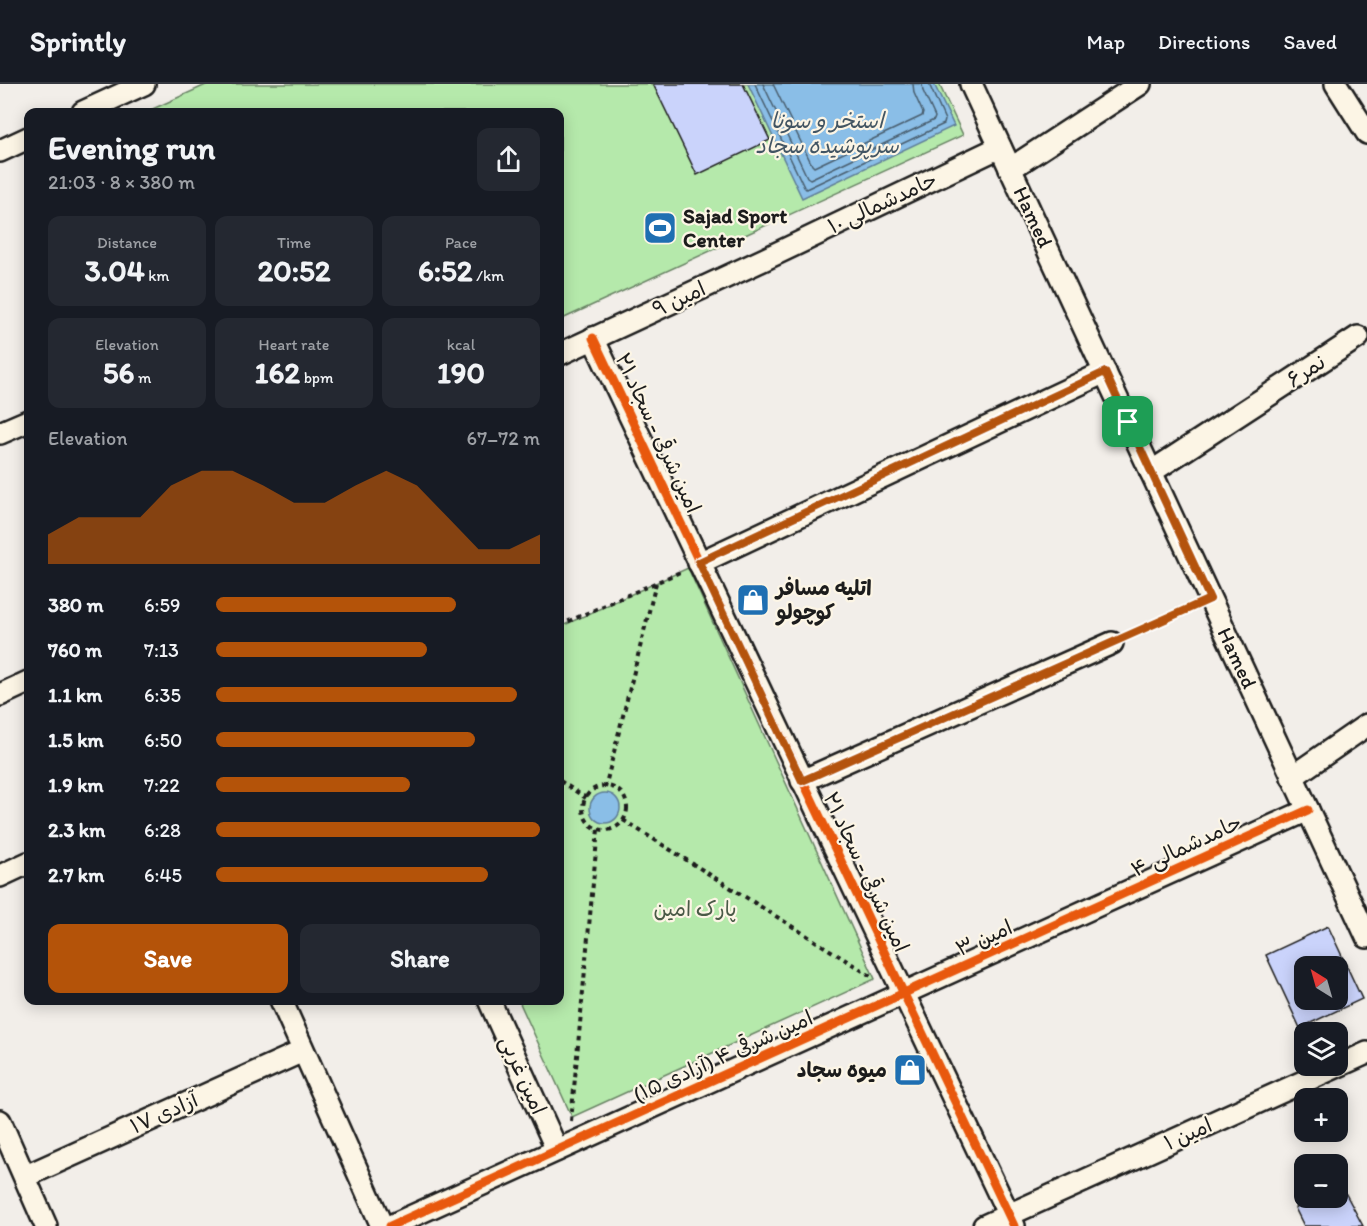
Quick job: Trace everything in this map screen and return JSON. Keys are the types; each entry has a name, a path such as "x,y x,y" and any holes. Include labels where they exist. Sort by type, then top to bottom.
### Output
{"street":[{"path":"95,108 144,84"},
{"name":"Hamed","path":"971,84 1367,937"},
{"path":"1010,169 1140,84"},
{"path":"1336,84 1367,133"},
{"path":"0,151 24,140"},
{"name":"حامدشمالی ۱۰","path":"765,259 1000,147"},
{"name":"امین ۹","path":"564,352 765,259"},
{"name":"نمر۶","path":"1151,472 1358,337"},
{"name":"امین شرقی - سجاد ۲۱","path":"593,338 1011,1220"},
{"path":"699,562 1105,372"},
{"path":"0,433 24,423"},
{"path":"802,781 1112,643"},
{"path":"0,695 24,684"},
{"path":"1292,777 1367,725"},
{"name":"حامدشمالی ۴","path":"1079,915 1308,810"},
{"path":"0,876 24,865"},
{"name":"امین ۳","path":"904,994 1079,915"},
{"name":"امین شرقی ۴ (آزادی ۱۵)","path":"390,1226 904,994"},
{"path":"283,1005 382,1226"},
{"name":"امین غربی","path":"491,1005 557,1150"},
{"name":"۱۷ آزادی","path":"26,1176 303,1051"},
{"name":"امین ۱","path":"984,1226 1011,1220 1367,1053"},
{"path":"0,1121 46,1226"}],"path":[{"path":"564,623 699,562"},
{"path":"605,788 656,583"},
{"path":"1112,643 1210,599"},
{"path":"564,784 586,798"},
{"path":"597,788 614,788 625,800 627,809 623,820 613,829 598,829 589,824 584,817 583,808 586,798 597,788"},
{"path":"623,820 875,979 904,994"},
{"path":"557,1150 572,1117 598,829"}],"green space":[{"name":"Sajad Sport Center","path":"208,84 939,84 963,135 564,318 564,108 155,108"},
{"name":"پارک امین","path":"688,568 875,979 572,1117 521,1005 564,1005 564,625"}],"water":[{"name":"استخر و سونا سرپوشیده سجاد","path":"748,84 934,84 954,126 802,198"},
{"path":"605,793 611,794 619,802 619,814 611,822 605,823 599,822 591,814 590,808 591,802 599,794"}],"building":[{"path":"653,84 743,84 770,140 697,175"},
{"path":"1328,926 1342,956 1294,956 1294,1010 1338,1010 1313,1022 1297,1022 1266,955"},
{"path":"1348,969 1362,999 1348,1006"},
{"path":"1348,1198 1363,1226 1304,1226 1295,1208 1348,1208"}],"cycle path":[{"path":"593,338 1014,1226"},
{"path":"390,1226 1308,810"}],"place":[{"name":"Sajad Sport Center","path":"660,228"},
{"name":"اتليه مسافر كوچولو","path":"753,600"},
{"name":"میوه سجاد","path":"910,1070"}],"route":[{"path":"1105,372 1128,422 1210,599 802,781 699,562 1105,372"}]}
